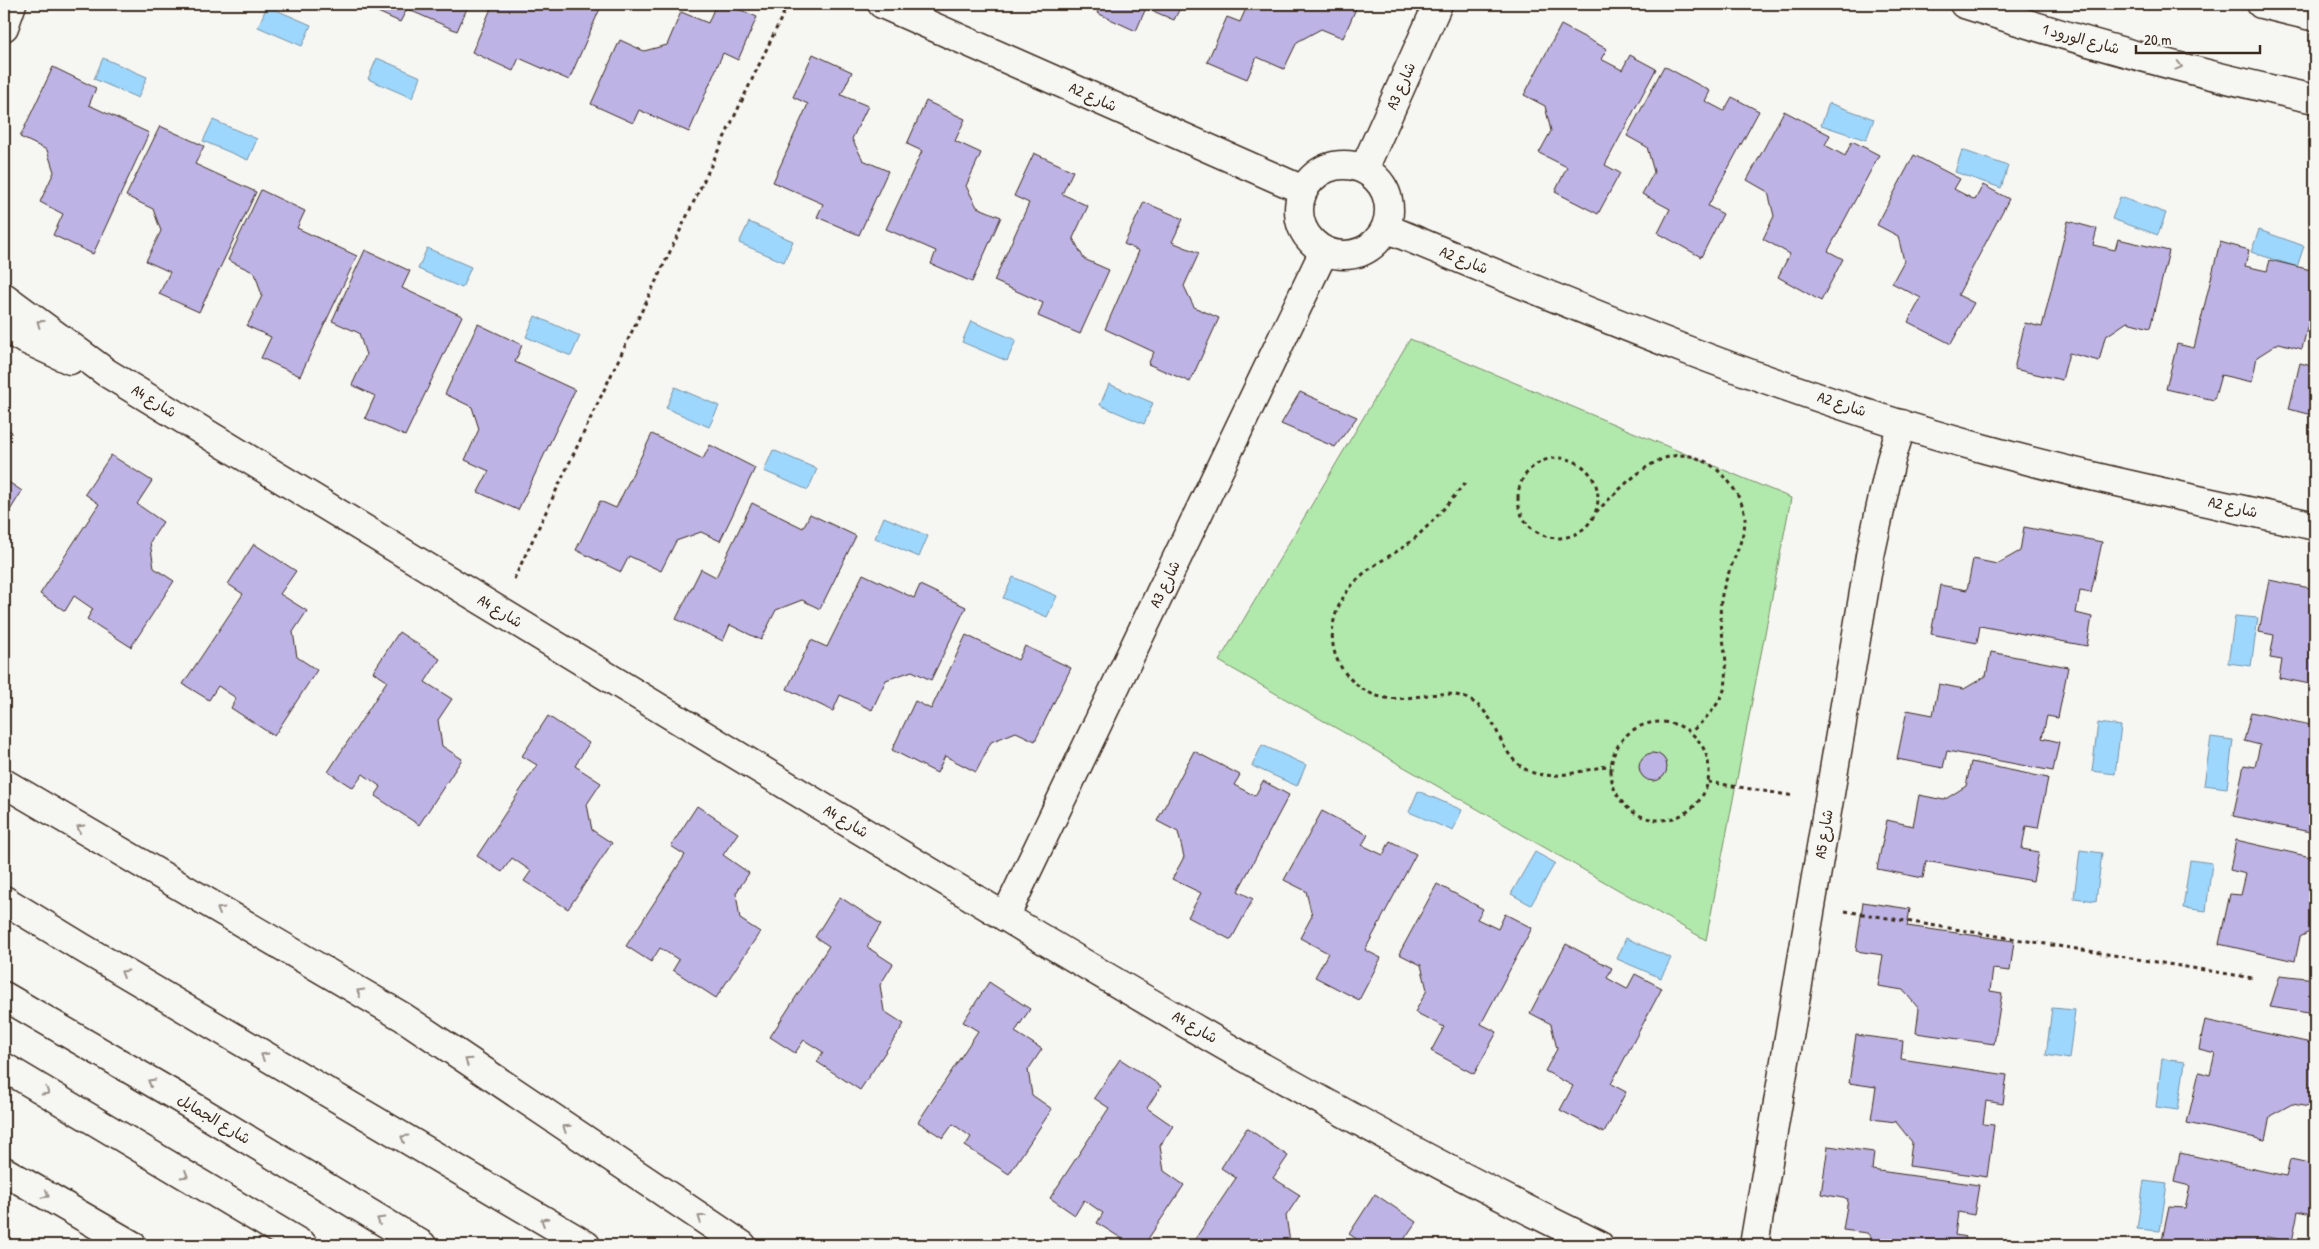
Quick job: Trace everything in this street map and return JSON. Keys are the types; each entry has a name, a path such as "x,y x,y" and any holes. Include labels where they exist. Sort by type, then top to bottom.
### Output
{"street":[{"path":"4,27 12,4"},
{"name":"A2 شارع","path":"882,4 1303,190"},
{"name":"A3 شارع","path":"1364,169 1438,4"},
{"name":"شارع الورود 1","path":"1964,4 2033,26 2206,73 2315,99"},
{"path":"2261,4 2315,18"},
{"path":"1347,164 1364,169 1379,179 1388,194 1390,212 1386,228 1374,244 1359,252 1341,256 1324,251 1310,240 1300,224 1298,207 1303,190 1313,176 1329,166 1347,164"},
{"name":"A2 شارع","path":"1386,228 1609,320 1706,357 1803,392 1902,424 1984,449 2059,468 2315,526"},
{"name":"A3 شارع","path":"1005,917 1324,251"},
{"name":"A4 شارع","path":"4,296 107,373 1005,917 1356,1119 1543,1218 1599,1245"},
{"name":"A4 شارع","path":"4,326 20,337 62,357 107,373"},
{"name":"A5 شارع","path":"1754,1245 1870,556 1891,460 1902,424"},
{"path":"4,784 402,1017 742,1245"},
{"path":"4,900 586,1245"},
{"name":"شارع الجمايل","path":"4,996 174,1095 422,1245"},
{"path":"4,1067 303,1245"},
{"path":"4,1171 132,1245"}],"path":[{"path":"499,611 788,4"},
{"path":"1596,512 1598,494 1592,476 1578,464 1561,458 1542,461 1528,471 1518,488 1518,506 1525,522 1538,534 1555,538 1572,536 1586,527 1596,512 1651,463 1683,455 1709,462 1727,479 1740,500 1746,521 1726,576 1720,602 1726,669 1723,694 1710,715 1690,732"},
{"path":"1465,483 1444,509 1414,539 1394,555 1362,575 1349,588 1337,606 1332,627 1332,648 1340,668 1354,684 1373,694 1394,698 1444,693 1461,695 1476,703 1488,715 1506,753 1526,770 1550,778 1611,765"},
{"path":"1663,722 1677,725 1690,732 1703,746 1709,764 1708,782 1700,799 1687,812 1670,819 1652,820 1634,813 1621,800 1612,784 1611,765 1623,739 1635,729 1648,723 1663,722"},
{"path":"1708,782 1829,801"},
{"path":"1812,906 2253,978"}],"green space":[{"path":"1410,339 1791,498 1706,940 1219,661"}],"water":[{"path":"267,6 311,25 302,46 258,27"},
{"path":"103,58 147,77 138,98 94,79"},
{"path":"377,58 421,77 412,98 368,79"},
{"path":"1829,103 1874,119 1866,140 1821,125"},
{"path":"213,120 257,139 248,160 203,141"},
{"path":"1962,150 2008,166 2001,188 1955,172"},
{"path":"2120,197 2166,213 2158,235 2112,219"},
{"path":"749,222 793,241 784,262 739,243"},
{"path":"2259,230 2304,246 2297,267 2251,252"},
{"path":"427,248 471,267 462,288 418,269"},
{"path":"535,316 580,336 571,356 526,337"},
{"path":"971,321 1016,340 1007,361 962,342"},
{"path":"1109,384 1153,403 1144,424 1100,405"},
{"path":"675,387 719,406 709,427 666,408"},
{"path":"773,450 817,469 808,490 764,471"},
{"path":"884,517 928,536 919,557 875,538"},
{"path":"1013,577 1057,596 1047,617 1003,598"},
{"path":"2235,616 2258,618 2251,666 2228,663"},
{"path":"2098,723 2121,726 2115,774 2092,771"},
{"path":"2211,737 2233,740 2227,788 2204,785"},
{"path":"1262,745 1306,765 1297,786 1252,766"},
{"path":"1418,791 1462,810 1453,831 1409,812"},
{"path":"2080,850 2102,853 2096,901 2074,898"},
{"path":"1535,852 1555,863 1531,905 1511,894"},
{"path":"2190,860 2212,863 2206,911 2183,908"},
{"path":"1626,938 1671,958 1661,978 1617,959"},
{"path":"2052,1008 2075,1010 2069,1059 2046,1055"},
{"path":"2162,1059 2185,1062 2178,1110 2156,1107"},
{"path":"2144,1181 2167,1184 2160,1231 2137,1229"}],"building":[{"path":"360,4 469,4 457,31 407,9 400,22"},
{"path":"493,4 602,4 569,80 519,58 513,71 472,52"},
{"path":"608,4 621,4 619,8"},
{"path":"716,4 727,4 757,17 738,60 723,53 689,132 639,110 633,123 591,104 620,40 644,51 667,45 681,12 708,23"},
{"path":"1101,4 1182,4 1174,20 1146,8 1136,31 1097,13"},
{"path":"1248,4 1358,4 1343,38 1321,29 1297,42 1284,69 1257,57 1247,79 1207,62 1227,17 1240,22"},
{"path":"1561,25 1607,49 1601,59 1622,70 1630,55 1656,69 1605,165 1620,173 1598,214 1555,192 1567,167 1539,153 1551,131 1545,106 1524,95"},
{"path":"813,54 852,72 841,95 868,106 852,139 863,160 888,171 859,235 817,217 823,204 773,182 808,104 793,97"},
{"path":"1664,66 1710,91 1705,101 1724,111 1732,97 1759,111 1708,206 1723,214 1701,257 1658,233 1670,209 1642,194 1654,172 1647,147 1627,136"},
{"path":"53,67 96,88 89,105 149,133 93,254 53,235 63,214 40,202 54,172 47,150 20,137"},
{"path":"926,101 965,119 955,141 981,153 966,186 977,207 1001,217 972,282 931,264 936,251 886,229 922,151 907,144"},
{"path":"1784,111 1830,135 1825,145 1845,156 1852,141 1879,155 1828,251 1843,259 1821,301 1778,277 1790,254 1763,239 1774,216 1768,192 1747,180"},
{"path":"160,126 204,146 195,164 256,192 199,312 159,294 170,272 146,261 161,231 153,209 126,196"},
{"path":"1034,153 1073,171 1062,194 1088,206 1073,238 1084,259 1109,270 1080,334 1038,316 1043,303 994,281 1029,203 1014,196"},
{"path":"1914,155 1960,179 1954,189 1975,200 1983,185 2009,199 1958,295 1974,303 1951,344 1908,322 1921,298 1892,283 1904,261 1898,236 1877,225"},
{"path":"261,190 305,211 297,228 357,256 300,376 261,358 271,337 247,326 262,296 255,273 228,260"},
{"path":"1144,202 1183,219 1172,242 1199,253 1184,286 1194,307 1219,318 1190,382 1148,364 1154,352 1105,329 1139,251 1124,244"},
{"path":"2068,221 2097,229 2093,245 2115,250 2118,239 2169,251 2150,328 2127,322 2105,337 2099,361 2069,353 2062,380 2014,369 2025,323 2042,327"},
{"path":"2220,242 2249,250 2245,266 2267,271 2270,260 2315,271 2315,296 2302,349 2279,343 2257,357 2252,382 2221,375 2214,400 2166,389 2177,344 2194,348"},
{"path":"365,250 410,271 402,288 462,316 405,436 365,418 375,396 352,385 366,355 359,333 332,321"},
{"path":"478,324 522,345 515,362 575,390 518,510 478,492 489,471 465,460 479,429 472,407 445,394"},
{"path":"2300,363 2315,367 2315,416 2289,409"},
{"path":"1300,392 1357,417 1335,447 1281,424"},
{"path":"4,426 12,432 4,444"},
{"path":"652,434 703,459 710,445 755,468 720,541 701,532 676,541 661,571 629,556 621,572 576,550 600,501 616,508"},
{"path":"111,455 152,481 137,504 163,522 150,542 154,568 174,581 131,647 87,619 93,609 74,596 65,611 40,594 99,504 85,494"},
{"path":"4,479 22,491 4,520"},
{"path":"752,503 803,528 810,514 856,536 820,609 802,600 776,610 761,640 730,625 723,641 676,619 701,569 716,577"},
{"path":"2024,527 2102,542 2091,593 2080,591 2076,613 2092,617 2087,646 1980,626 1977,643 1931,634 1940,585 1967,590 1973,559 1997,564 2020,551"},
{"path":"254,544 296,571 280,594 307,611 293,632 297,657 317,670 274,736 231,708 236,698 218,686 209,700 183,684 243,594 228,584"},
{"path":"863,574 914,598 920,585 966,607 931,680 912,671 886,680 872,710 840,695 833,711 787,689 811,640 827,647"},
{"path":"2269,580 2315,589 2315,685 2279,678 2282,660 2270,658 2274,635 2259,632"},
{"path":"399,632 440,659 425,682 452,699 438,720 442,746 462,759 419,825 375,796 381,787 363,774 353,788 328,772 387,681 373,672"},
{"path":"966,635 1018,660 1025,646 1071,668 1035,741 1016,732 991,742 976,772 945,756 937,773 892,750 915,701 931,709"},
{"path":"1991,652 2068,667 2058,718 2047,716 2042,738 2059,742 2053,771 1947,751 1943,768 1897,759 1907,710 1933,715 1939,684 1964,689 1986,676"},
{"path":"2251,712 2315,726 2315,809 2310,832 2233,816 2244,765 2255,767 2260,745 2244,741"},
{"path":"548,716 589,743 575,766 601,783 587,804 592,830 612,843 568,909 524,881 531,871 512,858 502,872 477,856 537,765 522,756"},
{"path":"1194,751 1240,775 1234,785 1255,796 1263,781 1289,795 1238,891 1253,899 1231,940 1188,917 1201,893 1172,879 1184,857 1178,832 1157,821"},
{"path":"1653,753 1663,757 1667,767 1663,777 1653,781 1643,777 1639,767 1643,757"},
{"path":"1971,762 2048,778 2038,828 2026,826 2022,849 2039,852 2033,881 1926,861 1923,878 1877,869 1887,820 1913,826 1919,795 1944,800 1966,786"},
{"path":"697,806 738,833 723,855 749,873 736,893 740,919 760,932 716,998 673,970 679,960 660,948 651,962 626,946 685,855 671,846"},
{"path":"1322,811 1368,835 1362,845 1383,855 1390,841 1416,854 1365,950 1381,958 1359,1000 1315,977 1328,953 1300,938 1312,916 1306,891 1284,880"},
{"path":"2236,840 2315,858 2315,929 2300,937 2295,961 2219,944 2230,894 2241,895 2246,874 2230,870"},
{"path":"1437,884 1483,909 1477,919 1498,929 1505,914 1532,928 1481,1024 1497,1032 1474,1074 1431,1051 1444,1027 1415,1012 1427,990 1421,965 1399,954"},
{"path":"840,897 881,924 867,947 893,964 880,985 884,1011 904,1024 860,1090 817,1062 823,1052 804,1040 795,1053 770,1037 829,946 815,937"},
{"path":"1863,902 1910,909 1907,926 2014,941 2010,971 1993,969 1990,991 2002,993 1994,1044 1916,1033 1919,1009 1903,990 1878,986 1883,955 1856,951"},
{"path":"1566,944 1612,968 1607,978 1627,989 1635,974 1662,988 1611,1084 1626,1092 1604,1133 1560,1110 1573,1086 1545,1071 1557,1049 1551,1024 1530,1013"},
{"path":"2280,975 2315,979 2315,1014 2270,1007"},
{"path":"989,982 1030,1009 1015,1032 1042,1049 1028,1070 1032,1095 1052,1109 1009,1174 965,1146 971,1137 953,1124 943,1138 918,1122 978,1031 963,1022"},
{"path":"2205,1020 2311,1043 2315,1026 2315,1108 2292,1104 2270,1116 2265,1140 2187,1123 2199,1072 2210,1075 2215,1053 2199,1049"},
{"path":"1856,1035 1903,1041 1901,1059 2007,1075 2003,1104 1986,1101 1983,1124 1994,1125 1987,1177 1909,1166 1912,1142 1896,1122 1871,1119 1876,1087 1849,1083"},
{"path":"1120,1059 1161,1086 1147,1108 1173,1126 1160,1146 1164,1171 1184,1185 1144,1245 1132,1245 1097,1223 1103,1213 1084,1200 1075,1215 1050,1198 1109,1108 1094,1098"},
{"path":"1247,1128 1288,1156 1273,1178 1300,1195 1286,1216 1290,1242 1296,1245 1191,1245 1236,1178 1221,1168"},
{"path":"1828,1146 1874,1152 1872,1170 1979,1185 1974,1215 1958,1212 1955,1235 1966,1237 1965,1245 1877,1245 1867,1233 1843,1230 1848,1199 1821,1194"},
{"path":"2180,1153 2286,1176 2290,1159 2315,1164 2315,1215 2298,1211 2292,1242 2267,1237 2257,1245 2161,1245 2169,1207 2185,1208 2190,1186 2174,1182"},
{"path":"1375,1194 1416,1222 1401,1244 1403,1245 1363,1245 1349,1234"}]}
